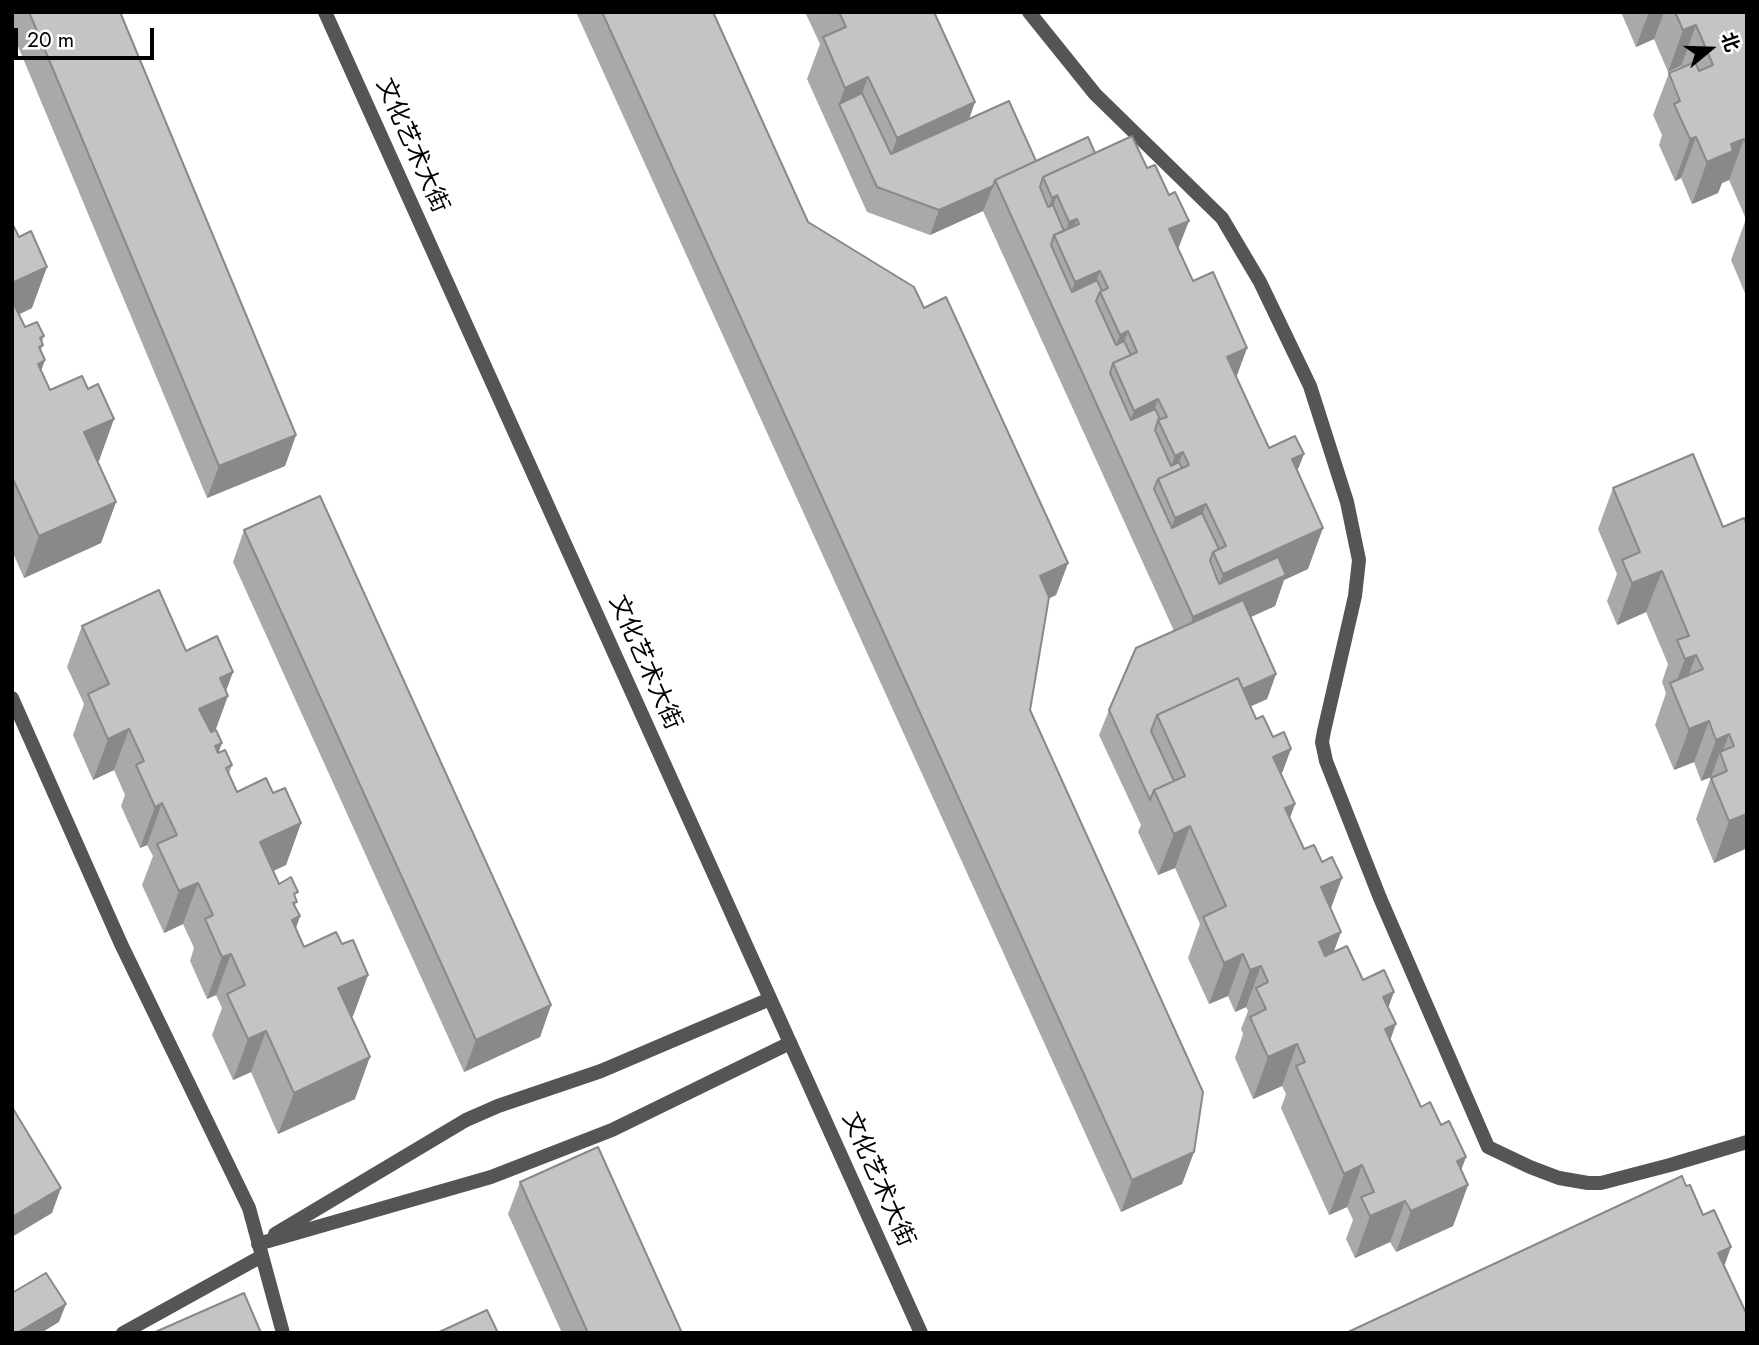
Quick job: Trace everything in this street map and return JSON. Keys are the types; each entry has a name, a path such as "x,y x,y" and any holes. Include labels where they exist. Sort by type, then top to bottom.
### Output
{"street":[{"name":"文化艺术大街","path":"325,12 921,1333"},
{"path":"1029,12 1095,94 1222,218 1260,282 1310,386 1347,502 1359,560 1355,596 1322,742 1326,761 1380,898 1488,1147 1549,1174 1588,1183 1601,1183 1747,1142"},
{"path":"12,698 121,944 248,1208 283,1333"},
{"path":"123,1333 466,1120 498,1106 601,1071 770,999"},
{"path":"260,1250 491,1177 612,1130 790,1044"}],"building":[{"path":"29,12 120,12 296,435 219,466"},
{"path":"602,12 713,12 808,222 914,287 924,308 946,297 1068,563 1040,576 1049,597 1030,710 1203,1092 1194,1152 1132,1180"},
{"path":"839,12 934,12 975,102 897,138 868,77 845,88 823,37 846,27"},
{"path":"1675,12 1747,12 1747,145 1744,139 1731,144 1733,151 1707,162 1696,137 1690,139 1674,104 1680,101 1669,73 1695,62 1699,71 1713,65 1696,25 1683,30"},
{"path":"862,93 891,154 1009,101 1036,161 995,180 993,186 939,210 877,187 839,104"},
{"path":"1132,136 1147,168 1155,165 1169,195 1175,192 1189,221 1169,229 1193,281 1213,272 1247,348 1227,357 1269,448 1295,436 1304,454 1292,459 1323,528 1223,574 1213,552 1226,546 1206,504 1175,518 1158,479 1189,465 1183,452 1175,456 1158,420 1167,417 1158,399 1134,411 1113,363 1137,352 1128,331 1120,335 1100,292 1108,288 1100,271 1075,282 1054,235 1079,224 1077,219 1069,222 1057,195 1052,198 1043,177"},
{"path":"1088,137 1095,153 1043,177 1040,187 1048,207 1053,205 1064,231 1054,235 1051,245 1072,292 1097,280 1102,291 1096,301 1116,345 1124,341 1131,355 1113,363 1110,373 1131,420 1155,409 1160,419 1155,430 1171,466 1179,462 1182,468 1158,479 1154,489 1172,528 1202,513 1219,549 1213,552 1210,561 1219,584 1278,557 1286,575 1193,617 995,180"},
{"path":"12,223 19,237 31,231 47,267 12,283"},
{"path":"12,300 25,327 37,322 44,336 40,338 43,345 39,347 45,360 38,364 50,390 82,376 88,389 98,384 114,419 84,432 116,502 39,536 12,477"},
{"path":"1693,454 1723,527 1744,518 1747,525 1747,814 1729,821 1711,778 1727,771 1720,752 1734,746 1729,734 1716,740 1709,721 1689,729 1670,683 1703,669 1696,655 1685,659 1677,640 1689,636 1662,571 1632,583 1622,560 1640,552 1613,488"},
{"path":"320,496 551,1005 476,1040 244,530"},
{"path":"159,590 186,651 217,636 233,672 220,678 228,696 199,709 211,732 216,730 222,743 215,746 218,753 225,750 232,765 226,768 237,792 266,778 273,793 285,788 301,823 260,842 279,884 291,877 298,892 294,894 297,902 293,903 300,916 292,920 304,947 336,932 342,944 353,940 368,975 338,988 370,1057 294,1093 266,1031 248,1039 227,994 245,985 231,954 222,957 205,919 213,915 198,883 179,891 157,844 177,835 162,803 155,807 136,765 144,761 129,729 108,739 88,694 109,684 82,626"},
{"path":"1243,600 1276,674 1243,689 1238,678 1157,715 1151,731 1174,781 1154,790 1150,800 1109,710 1136,648"},
{"path":"1238,678 1256,719 1263,716 1273,737 1284,732 1291,749 1273,757 1295,804 1285,808 1304,849 1314,845 1322,862 1332,857 1342,878 1321,887 1341,932 1319,942 1325,956 1347,946 1363,980 1384,970 1394,992 1383,997 1396,1024 1385,1029 1421,1107 1430,1102 1441,1125 1449,1121 1466,1157 1457,1161 1468,1185 1411,1211 1405,1201 1370,1216 1361,1197 1374,1192 1362,1165 1344,1174 1296,1066 1305,1062 1297,1044 1268,1057 1250,1017 1266,1009 1256,988 1268,982 1261,966 1250,970 1243,954 1224,963 1203,917 1226,906 1190,826 1174,834 1154,790 1185,776 1157,715"},
{"path":"12,1107 61,1188 12,1217"},
{"path":"598,1147 682,1333 588,1333 520,1182"},
{"path":"1682,1176 1686,1186 1690,1185 1703,1215 1714,1210 1731,1247 1718,1253 1747,1315 1747,1333 1346,1333"},
{"path":"46,1273 66,1304 17,1333 12,1333 12,1293"},
{"path":"244,1293 261,1333 153,1333"},
{"path":"487,1310 498,1333 437,1333"}]}
